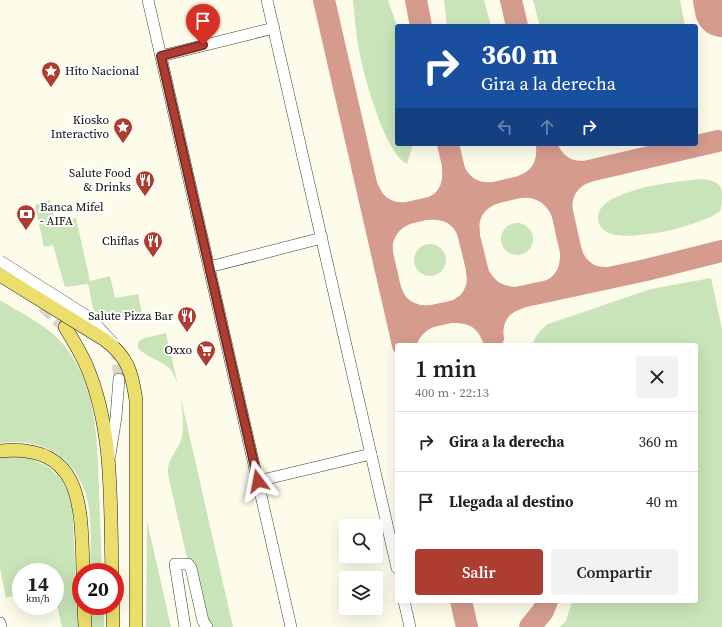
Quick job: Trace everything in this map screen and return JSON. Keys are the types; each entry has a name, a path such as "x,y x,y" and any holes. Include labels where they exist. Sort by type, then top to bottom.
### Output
{"main road":[{"path":"0,275 118,350 129,368 136,400 136,627"},
{"path":"65,327 87,366 96,391 109,461 112,563"},
{"path":"0,451 30,450 58,464 68,475 75,489 81,512 83,563"},
{"path":"84,615 85,627"},
{"path":"112,615 113,627"}],"street":[{"path":"148,0 291,627"},
{"path":"267,0 395,559"},
{"path":"161,56 274,28"},
{"path":"209,267 322,238"},
{"path":"0,261 90,318 118,350"},
{"path":"109,461 116,417 119,379"},
{"path":"258,481 371,454"},
{"path":"185,627 175,564 188,564 191,568 203,622 207,627"},
{"path":"404,603 410,627"},
{"path":"0,623 1,627"}],"green space":[{"path":"353,0 388,0 396,24 395,24 395,146 412,146 407,164 399,157 391,145 377,114 363,66"},
{"path":"444,0 484,0 490,24 447,24"},
{"path":"533,0 680,0 685,24 539,24"},
{"path":"702,179 718,184 722,193 720,211 709,218 676,229 634,236 614,235 605,231 600,226 598,217 599,211 612,199 645,187"},
{"path":"50,200 55,222 76,218 90,281 110,276 115,298 138,294 142,313 103,321 95,316 88,284 65,287 53,245 44,247 35,205"},
{"path":"517,223 523,224 530,230 533,239 532,245 526,252 517,255 511,254 504,248 501,239 502,233 508,226"},
{"path":"430,244 436,245 443,251 446,260 445,266 439,273 430,276 424,275 417,269 414,260 415,254 421,247"},
{"path":"711,278 722,329 722,627 560,627 566,621 571,603 698,603 698,343 534,343 540,331 548,324 651,289"},
{"path":"0,300 41,325 62,343 74,359 89,393 96,430 102,563 90,563 90,514 86,495 73,469 64,459 42,446 15,442 0,443"},
{"path":"166,333 179,389 177,381 169,368 145,354 138,348 138,342 144,338"},
{"path":"180,393 233,627 210,627 194,589 168,474 169,463 182,437 183,421"},
{"path":"23,456 42,464 55,473 65,486 72,506 75,563 72,563 72,615 77,615 78,627 62,627 59,615 64,615 64,563 12,563 12,596 6,598 0,568 0,457"},
{"path":"147,521 171,627 146,627"},
{"path":"91,615 104,615 104,627 92,627"}],"taxiway":[{"path":"324,0 403,343"},
{"path":"416,0 421,24"},
{"path":"511,0 517,24"},
{"path":"698,146 718,141"},
{"path":"448,146 457,182"},
{"path":"547,146 557,163 574,171 587,172 581,174 570,182 562,199 562,212 555,200 546,192 540,189 520,187 533,181 541,172 546,160 547,146"},
{"path":"408,213 696,146"},
{"path":"453,168 460,180 469,188 475,191 494,193 477,204 469,221 469,234 466,227 458,217 441,209 428,209 440,203 445,198 453,182 453,168"},
{"path":"369,191 376,202 385,209 396,213 408,213 397,219 388,228 383,238 382,251"},
{"path":"559,198 571,252"},
{"path":"465,220 481,285"},
{"path":"432,316 646,270 722,251"},
{"path":"549,291 559,285 566,276 569,270 571,252 576,263 585,272 595,277 608,278"},
{"path":"477,272 484,284 494,292 499,295 519,298 506,304 498,313 493,325 493,338 490,331 482,321 466,313 452,312 464,306 473,297 476,291 478,279 477,272"},
{"path":"392,294 398,305 408,312 419,316 432,316 418,323 409,335 406,343"},
{"path":"461,603 467,627"},
{"path":"530,627 543,611 546,603"}],"runway":[{"path":"720,0 722,10"}],"tunnel":[{"path":"43,306 65,327"},
{"path":"116,348 119,379"}],"place":[{"name":"Hito Nacional","path":"51,88"},
{"name":"Kiosko Interactivo","path":"123,144"},
{"name":"Salute Food & Drinks","path":"145,197"},
{"name":"Banca Mifel - AIFA","path":"26,231"},
{"name":"Chiflas","path":"153,258"},
{"name":"Salute Pizza Bar","path":"187,333"},
{"name":"Oxxo","path":"206,367"}],"route":[{"path":"203,45 161,56 258,481"}]}
